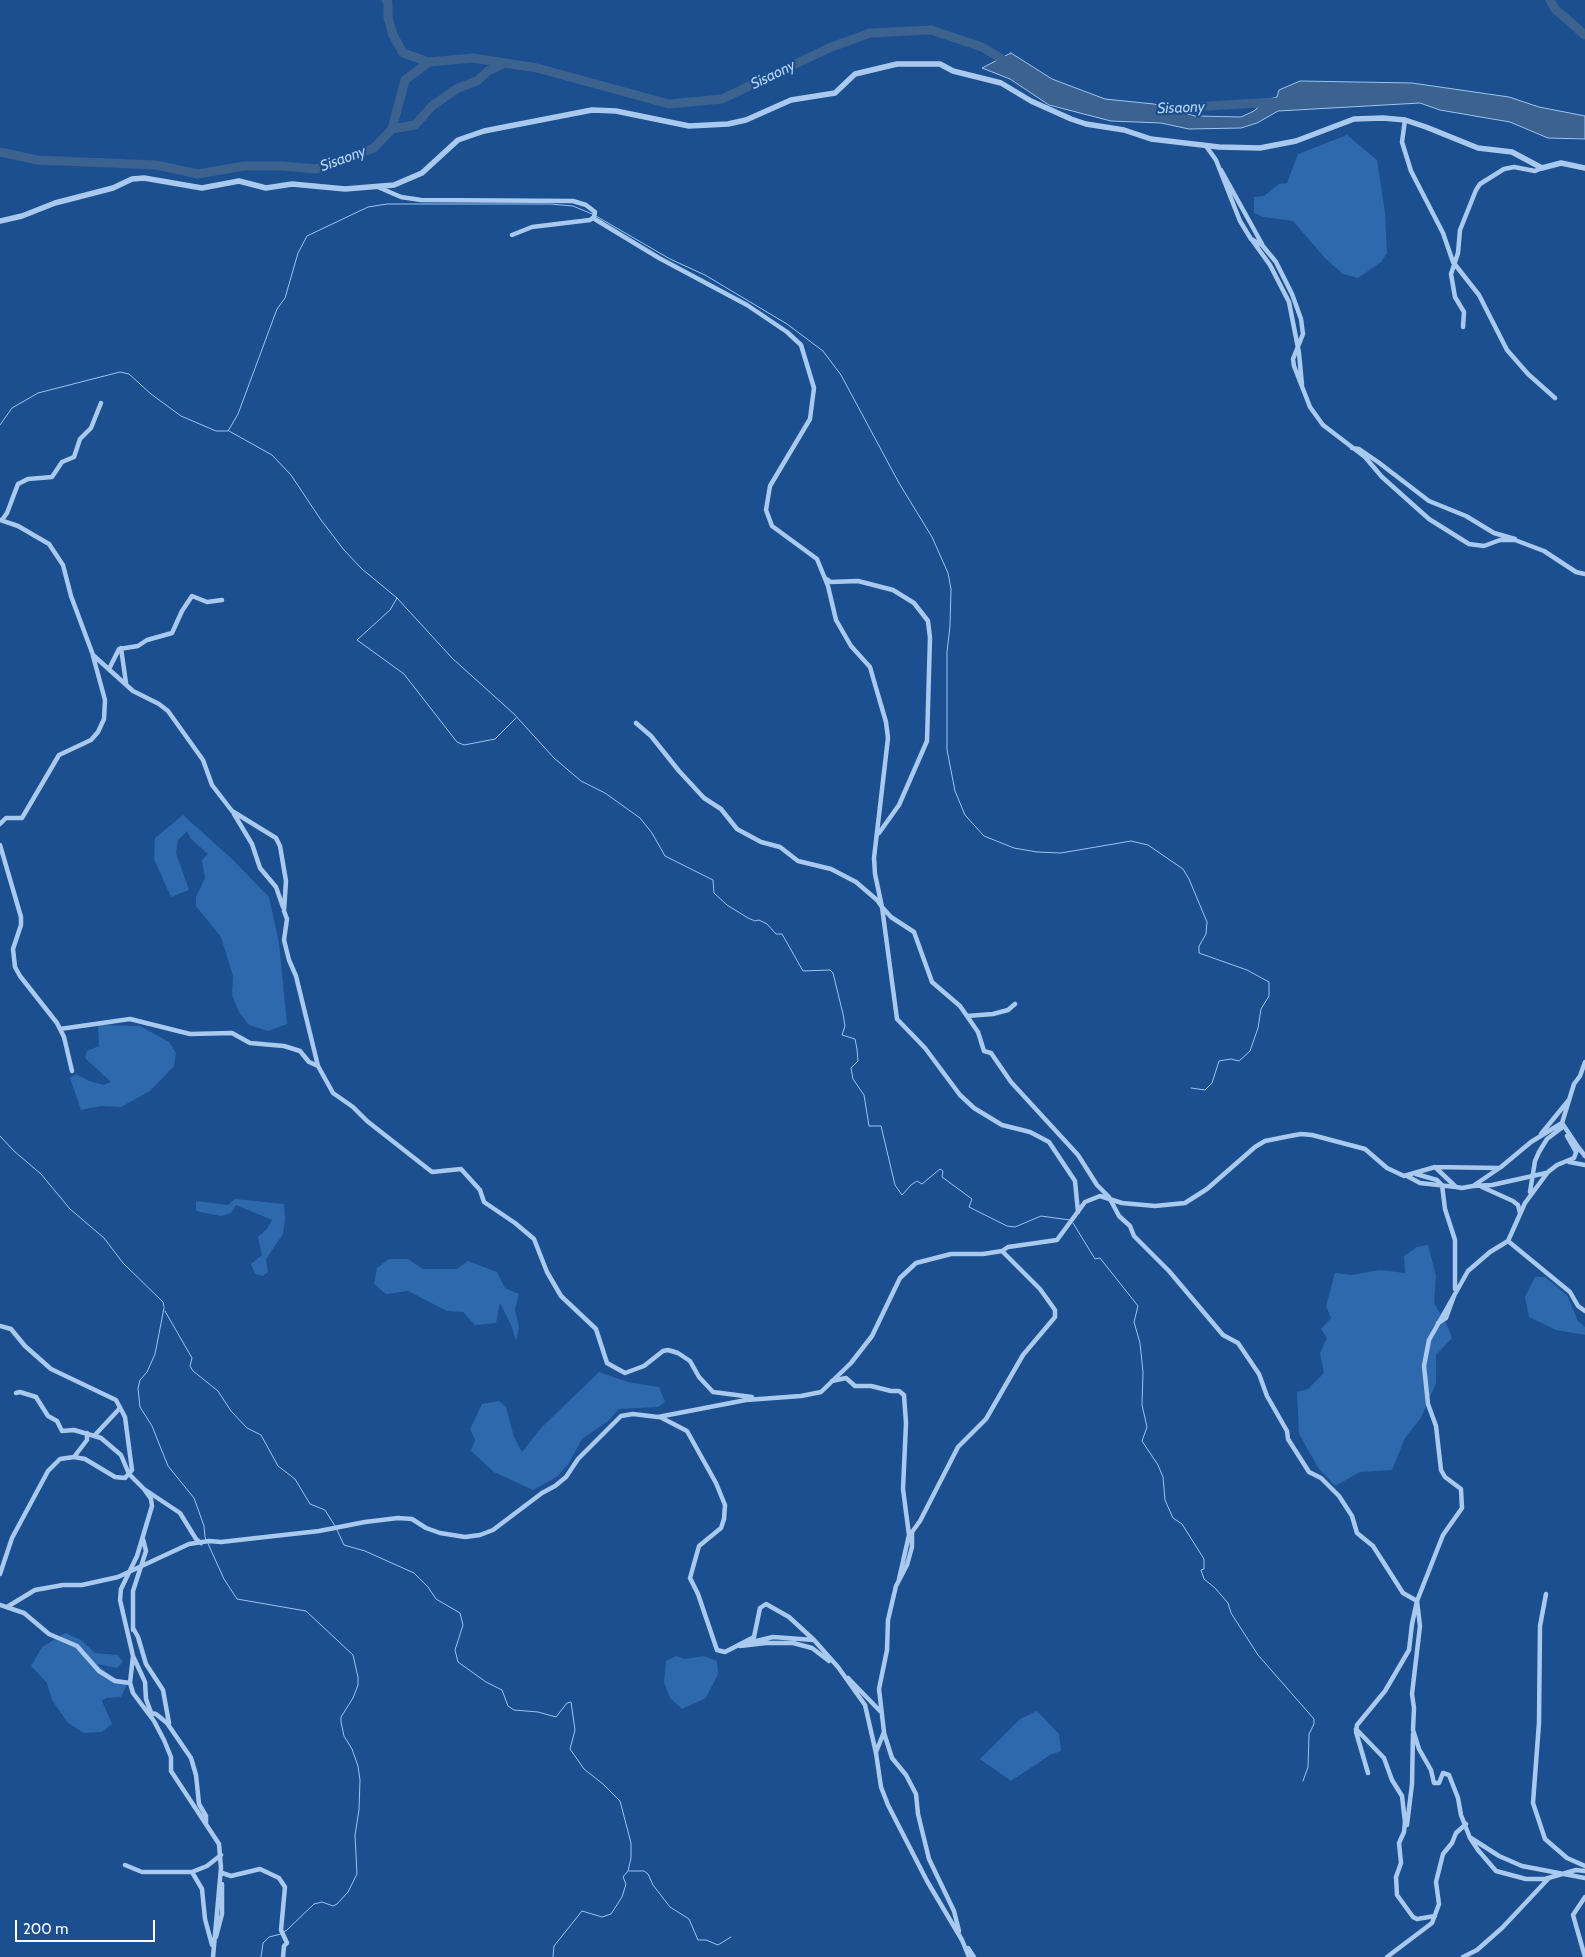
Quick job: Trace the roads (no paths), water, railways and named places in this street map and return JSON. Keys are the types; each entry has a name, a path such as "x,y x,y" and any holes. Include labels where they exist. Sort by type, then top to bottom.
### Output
{"street":[{"path":"0,221 22,216 55,203 113,188 132,179 144,178 202,188 239,181 266,188 292,184 345,189 394,185 422,173 458,140 484,131 592,110 616,111 690,126 728,124 746,120 791,100 835,94 855,74 897,64 940,64 953,71 1001,83 1031,101 1086,124 1124,130 1151,138 1206,146 1260,148 1296,141 1354,118 1384,118 1404,120 1478,148 1512,152 1542,168"},
{"path":"1404,120 1402,142 1411,170 1443,233 1453,262 1479,294 1507,350 1528,374 1555,398"},
{"path":"1206,146 1216,160 1262,245 1276,262 1296,305 1303,334 1293,359 1294,366 1310,407 1323,425 1350,448 1365,457 1382,477 1429,518 1470,544 1484,546 1500,540 1518,542 1544,551 1576,572 1585,574"},
{"path":"1216,160 1240,221 1270,265 1289,302 1298,347"},
{"path":"1463,326 1464,312 1452,286 1453,262 1458,253 1464,219 1480,184 1504,168 1514,167 1535,170 1561,163 1585,168"},
{"path":"378,187 401,197 421,200 573,201 586,205 594,216 659,258 746,305 787,332 801,345 814,388 810,419 770,486 766,510 772,526 817,559 842,630 851,646 870,667 886,722 887,746 877,836 875,874 882,907 891,986 897,1019 925,1048 960,1095 974,1108 1002,1126 1030,1132 1049,1142 1075,1181 1078,1212"},
{"path":"512,235 532,227 590,220 594,216"},
{"path":"1251,239 1262,245"},
{"path":"0,824 6,818 22,818 59,755 91,740 98,732 104,719 105,700 93,654 57,554 43,541 1,520 7,513 18,484 32,478 52,477 62,462 74,457 80,439 95,422 101,403"},
{"path":"1350,448 1359,449 1429,501 1466,516 1494,533 1513,537 1518,542"},
{"path":"825,578 831,582 858,581 893,590 914,603 928,621 930,638 927,741 899,805 877,836"},
{"path":"121,648 138,646 147,640 172,633 182,611 192,596 207,602 222,600"},
{"path":"109,669 121,648"},
{"path":"121,648 121,662 126,685"},
{"path":"93,654 126,685 168,711 203,760 212,785 232,811 252,844 260,868 276,887 287,919 284,940 289,960 296,976 318,1066 333,1093 353,1107 367,1121 432,1172 461,1169 480,1190 484,1202 515,1223 534,1239 547,1272 561,1296 596,1329 607,1363 625,1373 644,1366 663,1351 668,1350 678,1353 690,1361 699,1377 713,1392 732,1396 761,1396 768,1398"},
{"path":"636,723 651,736 679,771 698,788 704,798 721,809 737,829 761,842 780,847 798,860 831,869 856,882 891,917 914,932 932,982 956,1001 978,1032 984,1051 991,1053 1011,1082 1078,1155 1097,1185 1109,1197 1119,1216 1130,1226 1134,1236 1169,1271 1223,1335 1238,1343 1260,1374 1267,1396 1287,1431 1288,1439 1309,1472 1321,1478 1339,1496 1352,1516 1357,1533 1373,1546 1403,1592 1417,1601"},
{"path":"232,811 276,838 280,846 286,881 284,911"},
{"path":"0,845 21,917 21,925 13,949 15,966 20,976 46,1006 60,1029 64,1037 72,1072"},
{"path":"967,1016 993,1014 1008,1010 1015,1004"},
{"path":"60,1029 130,1019 190,1034 232,1033 250,1043 284,1046 300,1051 309,1062 318,1066"},
{"path":"1530,1195 1535,1161 1546,1139 1563,1124 1570,1099 1585,1062"},
{"path":"1537,1138 1570,1099"},
{"path":"1473,1186 1501,1167 1537,1138 1563,1124"},
{"path":"1563,1124 1577,1149 1585,1156"},
{"path":"7,1607 35,1590 63,1584 82,1585 129,1574 189,1544 319,1531 365,1522 407,1518 440,1533 465,1536 480,1535 493,1530 566,1477 578,1459 621,1416 633,1414 658,1417 746,1400 821,1392 850,1363 872,1336 900,1278 916,1263 951,1254 983,1254 1002,1251 1008,1247 1057,1240 1085,1202 1100,1196 1109,1197 1122,1203 1155,1206 1185,1203 1200,1194 1255,1147 1264,1142 1301,1134 1365,1149 1387,1168 1407,1176 1420,1184 1456,1187 1481,1186 1533,1177 1548,1172"},
{"path":"1368,1773 1356,1729 1368,1710 1386,1691 1409,1650 1417,1601 1443,1535 1462,1508 1463,1499 1460,1489 1445,1477 1441,1470 1436,1426 1428,1404 1424,1366 1426,1350 1437,1324 1468,1271 1490,1252 1508,1241 1530,1195 1548,1172 1557,1165 1574,1158 1577,1149"},
{"path":"1568,1162 1585,1165"},
{"path":"1407,1176 1435,1167 1445,1166 1487,1169 1501,1167"},
{"path":"1435,1167 1456,1187"},
{"path":"1414,1174 1431,1178 1442,1185"},
{"path":"1442,1185 1445,1209 1455,1240 1455,1291"},
{"path":"1481,1186 1513,1200 1518,1205 1520,1213"},
{"path":"1508,1241 1570,1292 1578,1306 1585,1311"},
{"path":"969,1957 954,1911 929,1859 918,1814 916,1794 906,1775 892,1758 884,1732 879,1689 886,1650 888,1620 896,1586 908,1565 912,1548 912,1532 958,1447 986,1420 1023,1355 1055,1317 1055,1310 1040,1289 1002,1251"},
{"path":"0,1326 11,1329 25,1346 51,1369 116,1400 126,1426 132,1470 126,1478 115,1477 94,1462 74,1457 60,1459 48,1470 12,1538 0,1574"},
{"path":"831,1381 846,1378 855,1386 871,1386 899,1391 904,1395 906,1423 902,1478 909,1535 899,1580"},
{"path":"16,1393 20,1392 36,1397 48,1416 57,1421 58,1429 62,1431 74,1430 101,1438 120,1455 130,1474 151,1499 152,1506 129,1574 121,1589 120,1600 133,1656 145,1682 146,1699 151,1713 170,1757 171,1771 219,1844 221,1870 213,1957"},
{"path":"95,1436 120,1408"},
{"path":"658,1417 687,1431 725,1505 724,1519 714,1535 699,1546 695,1554 690,1578 698,1594 718,1650 725,1652 742,1645 773,1637 814,1640"},
{"path":"74,1457 87,1440 88,1433"},
{"path":"144,1489 180,1513 196,1539 205,1542"},
{"path":"130,1639 133,1628 133,1591 146,1551 142,1537"},
{"path":"1546,1594 1540,1626 1539,1724 1533,1803 1545,1839 1567,1858 1585,1866"},
{"path":"1417,1601 1420,1626 1412,1694 1414,1708 1412,1791 1410,1813 1398,1847 1401,1863 1396,1877 1397,1895 1413,1917 1417,1919 1435,1916"},
{"path":"742,1645 756,1634 757,1616 760,1608 766,1604 789,1617 814,1640 843,1675 865,1705 876,1753 881,1787 888,1805 927,1881 974,1957"},
{"path":"0,1605 24,1614 49,1634 78,1646 99,1671 115,1681 130,1683"},
{"path":"133,1628 146,1664 163,1690 170,1726"},
{"path":"742,1645 793,1643 812,1648 833,1662"},
{"path":"133,1656 130,1683 133,1692 154,1721"},
{"path":"843,1675 880,1710"},
{"path":"151,1713 156,1714 170,1726 181,1741 194,1767 199,1804 206,1816 206,1823"},
{"path":"1356,1729 1384,1758 1392,1780 1400,1791 1405,1822 1404,1832"},
{"path":"1413,1730 1419,1749 1432,1770 1434,1783 1439,1783 1443,1774 1449,1775 1470,1838 1496,1871 1526,1879 1549,1878 1576,1870 1585,1871"},
{"path":"876,1753 884,1732"},
{"path":"1387,1957 1425,1930 1435,1916 1439,1904 1436,1882 1443,1854 1452,1843 1456,1833 1466,1824"},
{"path":"1470,1838 1499,1856 1522,1866 1585,1878"},
{"path":"125,1865 142,1872 192,1872 208,1866 221,1855"},
{"path":"221,1870 231,1876 260,1869 278,1878 285,1886 283,1934 287,1942 284,1946 283,1957"},
{"path":"192,1872 202,1889 205,1919 214,1946"},
{"path":"1463,1957 1477,1950 1502,1928 1549,1878"},
{"path":"1585,1897 1573,1915 1585,1957"}],"waterway":[{"path":"386,0 393,35 403,53 429,62"},
{"path":"1550,0 1555,9 1585,35"},
{"name":"Sisaony","path":"0,152 37,160 156,165 198,174 244,166 283,166 316,169 374,148 392,129 405,80 429,62 473,58 537,68 669,104 722,99 829,48 870,33 931,30 982,47 1010,64"},
{"path":"392,129 415,125 432,106 458,88 477,81 488,71 505,63"},
{"name":"Sisaony","path":"1159,109 1274,102"},
{"path":"0,425 12,408 38,393 120,372 129,374 151,394 181,416 216,431 228,431 238,414 277,309 285,298 298,253 307,236 368,207 387,204 550,204 573,206 592,214"},
{"path":"596,216 670,259 705,275 787,324 823,351 841,375 899,483 932,537 948,573 951,589 947,652 947,750 955,791 965,815 984,836 1014,848 1037,852 1061,853 1131,841 1148,845 1183,869 1189,879 1207,922 1206,934 1199,946 1199,953 1247,970 1269,982 1269,996 1261,1009 1258,1028 1250,1051 1239,1061 1231,1059 1219,1061 1212,1083 1205,1090 1191,1088"},
{"path":"229,431 272,455 291,475 344,550 362,569 397,598 452,658 514,714 554,758 581,781 605,793 640,818 652,833 665,856 713,880 714,893 727,905 748,918 767,924 776,934 782,934 803,971 830,970 833,973 845,1026 842,1035 855,1039 857,1049 858,1061 851,1068 853,1079 864,1095 869,1126 881,1126 895,1185 902,1195 911,1185 917,1181 922,1184 940,1169 943,1171 942,1177 972,1199 969,1207 1007,1226 1015,1227 1041,1216 1070,1220"},
{"path":"397,598 390,610 357,640 404,674 457,742 464,745 495,739 516,718"},
{"path":"0,1136 41,1174 70,1209 104,1238 123,1263 163,1302 164,1307"},
{"path":"1073,1223 1095,1259 1100,1258 1138,1306 1134,1322 1140,1343 1143,1372 1142,1405 1147,1427 1142,1441 1158,1465 1163,1477 1165,1500 1173,1518 1182,1524 1204,1559 1204,1569 1201,1570 1204,1579 1228,1603 1231,1613 1258,1655 1314,1719 1314,1724 1309,1734 1308,1767 1303,1781"},
{"path":"164,1308 155,1354 147,1372 140,1380 138,1388 140,1407 152,1426 168,1466 194,1498 204,1526 205,1537 224,1579 237,1599 306,1611 353,1655 358,1677 358,1685 353,1698 341,1717 344,1736 352,1749 358,1766 360,1780 359,1810 355,1835 357,1874 348,1892 337,1904 333,1906 322,1902 314,1904 287,1930 281,1934 269,1937 263,1943 261,1957"},
{"path":"165,1311 192,1358 190,1366 193,1371 218,1391 231,1411 247,1428 261,1435 278,1466 295,1479 310,1504 325,1510 335,1526"},
{"path":"337,1530 344,1545 365,1551 414,1573 428,1587 436,1599 460,1613 463,1625 455,1650 458,1662 486,1682 502,1690 508,1706 514,1710 538,1712 556,1717 567,1703 571,1702 575,1730 570,1749 584,1769 620,1801 631,1843 631,1858 628,1871 623,1877 626,1884 622,1897 611,1914 602,1917 582,1911 554,1946 553,1957"},
{"path":"629,1871 644,1871 648,1874 653,1885 670,1907 689,1919 698,1940 706,1940 718,1945 731,1937"}]}
